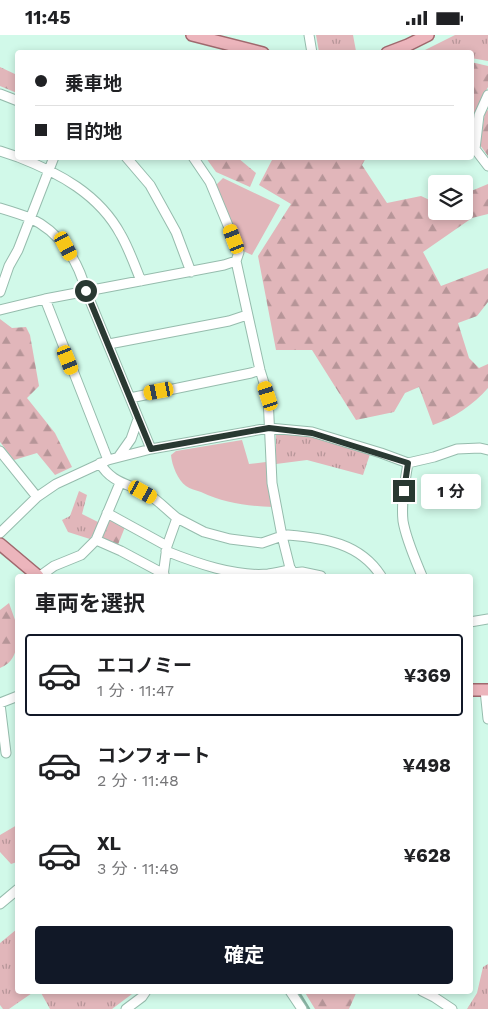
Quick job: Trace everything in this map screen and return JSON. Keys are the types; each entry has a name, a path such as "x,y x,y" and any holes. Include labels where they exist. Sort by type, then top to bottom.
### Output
{"main road":[{"path":"192,35 251,50"},
{"path":"395,50 428,35"},
{"path":"0,544 37,574"},
{"path":"473,690 486,690"}],"street":[{"path":"309,35 312,50"},
{"path":"0,94 15,100"},
{"path":"488,95 479,115 475,149 488,166"},
{"path":"0,151 15,156"},
{"path":"26,160 49,169 79,186 101,207 120,233 141,281"},
{"path":"0,292 4,264 18,250 53,160"},
{"path":"129,160 150,185 176,231 191,272"},
{"path":"195,160 210,181 239,252 236,261 260,370 268,396 272,483 282,535 292,573"},
{"path":"0,208 30,218 50,230 66,246 83,278 86,291 151,449"},
{"path":"0,310 45,299 191,272 236,261"},
{"path":"45,299 104,461 102,467 120,483 152,497 177,518 204,532 230,539 262,543 282,535 332,540 350,547 376,568 380,574"},
{"path":"109,344 229,321 248,315"},
{"path":"130,398 260,370"},
{"path":"119,456 131,439 138,419"},
{"path":"0,533 37,497 56,484 104,461 151,449 269,428 312,433 408,463 457,449 480,448 488,450"},
{"path":"0,451 37,497"},
{"path":"408,463 404,491 403,521 421,574"},
{"path":"42,574 54,566 81,555 96,540 120,483"},
{"path":"107,513 166,549 216,567 245,573 302,572 312,574"},
{"path":"163,574 166,549 177,518"},
{"path":"96,540 121,551 161,574"},
{"path":"473,622 488,619"},
{"path":"486,690 488,719"},
{"path":"6,753 0,704 15,698"},
{"path":"0,904 15,892"},
{"path":"126,1009 144,994"},
{"path":"292,994 302,1009"},
{"path":"428,994 452,1009"}],"green space":[{"path":"316,35 353,35 356,50 319,50"},
{"path":"455,35 488,35 488,61 474,59 474,50 425,50"},
{"path":"474,63 488,66 488,87 474,114"},
{"path":"0,67 15,74 15,92 0,86"},
{"path":"488,110 488,156 480,145 485,112"},
{"path":"207,160 240,160 256,173 250,187 216,172"},
{"path":"272,160 365,160 362,165 387,203 421,196 428,199 428,220 469,220 423,252 441,286 488,268 488,302 477,316 458,323 469,358 479,368 488,364 488,388 456,415 433,425 419,387 405,393 394,412 356,420 312,350 276,350 258,256 291,204 259,185"},
{"path":"223,178 280,205 252,255 243,251 216,185"},
{"path":"488,184 488,214 473,218 473,190"},
{"path":"0,319 12,328 26,327 30,335 39,386 27,398 55,433 72,467 55,475 37,453 14,460 0,442"},
{"path":"276,434 311,436 370,454 363,475 307,460 276,464"},
{"path":"242,440 249,464 266,462 273,507 254,506 218,499 186,486 176,472 171,455 176,451"},
{"path":"79,491 87,495 82,514 100,523 90,539 68,532 62,520 70,516"},
{"path":"111,518 125,527 117,547 101,539"},
{"path":"9,603 15,620 15,652 11,660 0,668 0,610"},
{"path":"15,826 15,863 11,864 0,852 0,835"},
{"path":"15,931 15,994 31,994 9,1009 3,1009 0,1005 0,943"},
{"path":"488,964 488,1009 467,1009 477,993 483,967"},
{"path":"42,994 132,994 112,1009 50,1009"},
{"path":"306,994 356,994 349,1009 315,1009"}],"waterway":[{"path":"300,994 309,1009"}],"route":[{"path":"86,291 151,449 269,428 296,430 330,437 408,463 404,491"}]}
